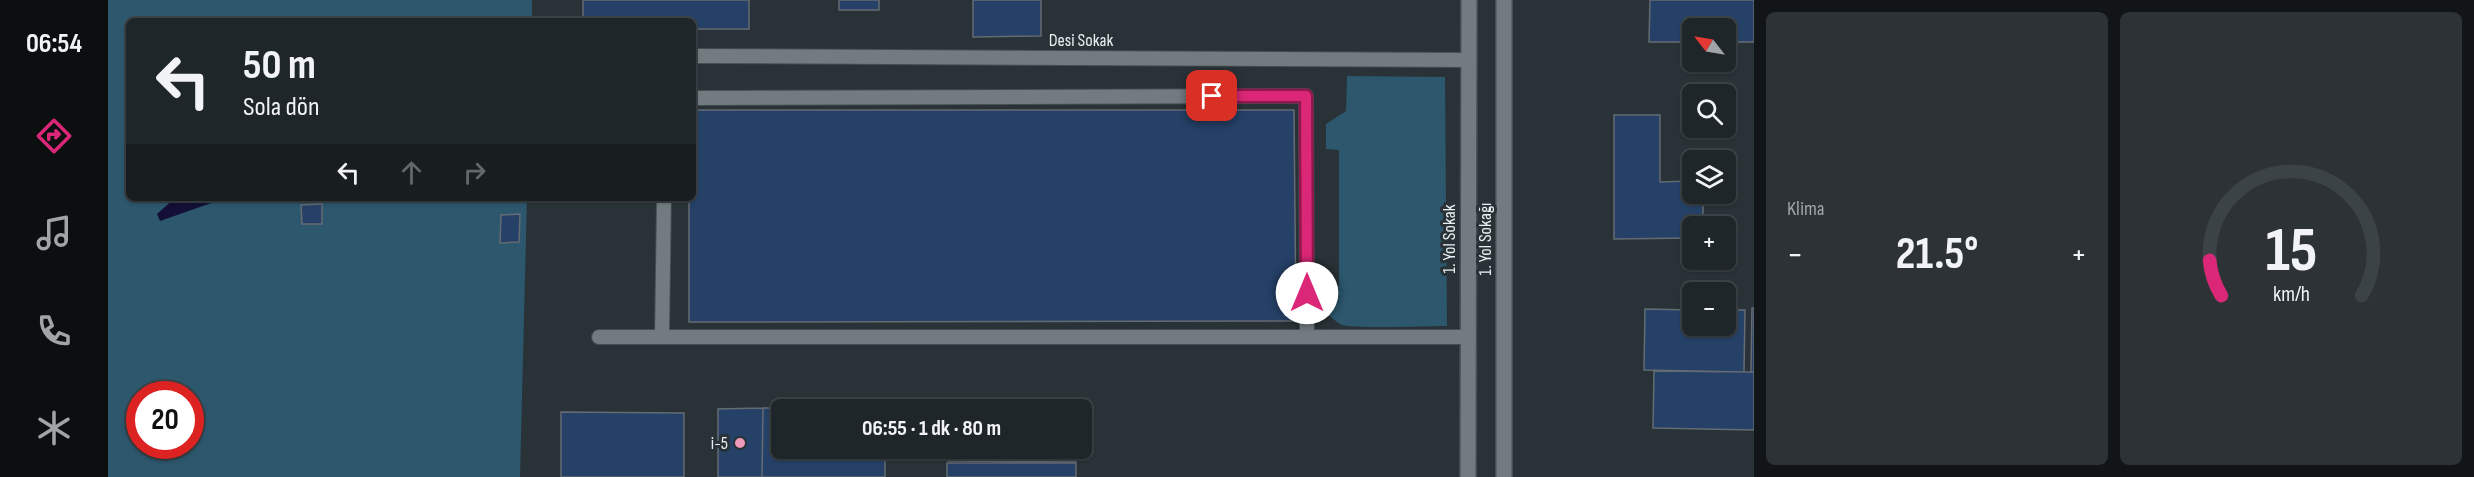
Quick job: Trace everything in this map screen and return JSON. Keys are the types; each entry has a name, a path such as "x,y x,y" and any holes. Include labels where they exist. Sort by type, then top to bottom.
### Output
{"street":[{"name":"1. Yol Sokak","path":"1468,477 1469,0"},
{"name":"1. Yol Sokağı","path":"1504,0 1504,477"}],"lane":[{"name":"Desi Sokak","path":"696,56 1468,60"},
{"path":"696,98 1306,96 1307,337"},
{"path":"662,337 664,201"},
{"path":"599,337 1469,337"}],"shaded area":[{"path":"108,0 532,0 532,18 126,18 126,201 527,201 520,477 108,477"},
{"path":"1347,76 1445,77 1447,326 1349,326 1337,322 1326,309 1322,298 1322,286 1339,286 1339,150 1326,149 1326,124 1346,111"},
{"path":"172,201 217,201 160,221 157,214"}],"building":[{"path":"583,0 749,0 749,29 696,29 696,18 583,18"},
{"path":"839,0 879,0 879,10 839,10"},
{"path":"973,0 1041,0 1041,36 973,37"},
{"path":"1650,0 1754,0 1754,42 1736,42 1736,18 1682,18 1682,42 1649,42"},
{"path":"696,110 1294,110 1296,321 689,322 689,201 696,201"},
{"path":"1614,115 1660,115 1660,182 1682,181 1682,204 1703,204 1703,216 1682,216 1682,238 1614,239"},
{"path":"322,204 322,224 302,224 301,205"},
{"path":"520,214 519,242 500,243 501,215"},
{"path":"1752,308 1754,308 1754,372 1751,372"},
{"path":"1645,309 1682,310 1682,336 1736,336 1736,310 1745,310 1744,372 1644,370"},
{"path":"1654,371 1754,372 1754,430 1653,428"},
{"path":"763,408 771,408 771,459 885,459 885,477 762,477"},
{"name":"i-5","path":"763,408 762,477 718,477 718,409"},
{"path":"561,412 684,413 684,477 561,477"},
{"path":"948,459 1076,459 1076,462 948,461"},
{"path":"947,463 1076,463 1076,477 947,477"}],"place":[{"name":"i-5","path":"740,443"}],"route":[{"path":"1212,96 1306,96 1307,293"}]}
